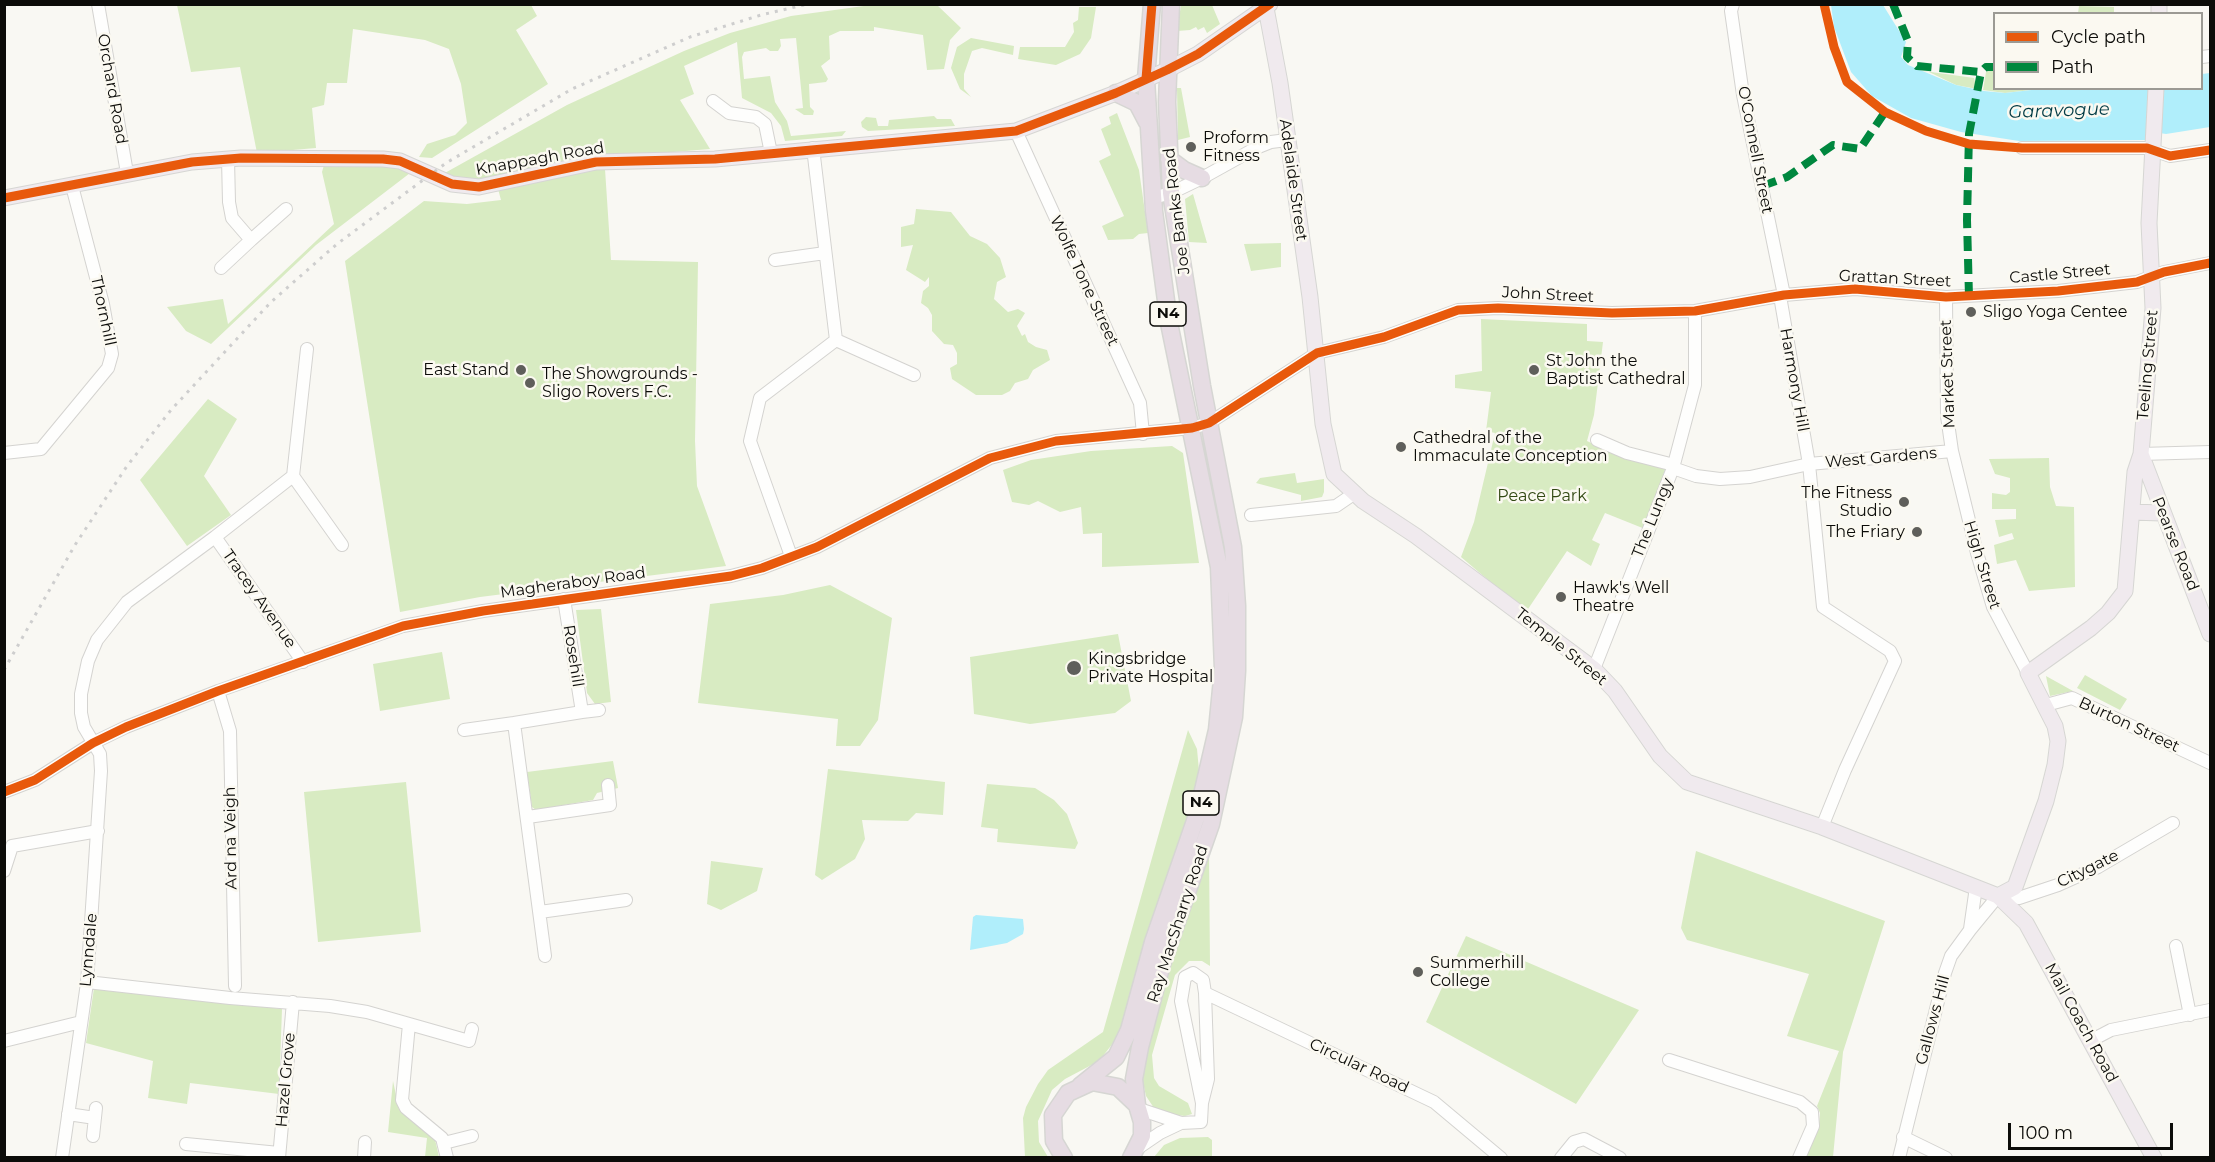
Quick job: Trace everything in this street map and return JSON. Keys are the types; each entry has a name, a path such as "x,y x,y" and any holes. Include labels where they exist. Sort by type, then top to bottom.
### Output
{"highway":[{"name":"N4","path":"1146,79 1152,4"},
{"name":"N4","path":"1167,70 1171,4"},
{"name":"Joe Banks Road","path":"1167,70 1171,193 1209,423"},
{"name":"Joe Banks Road","path":"1146,79 1153,198 1169,323 1192,428"},
{"path":"1116,93 1137,103 1147,123"},
{"path":"1169,159 1202,178"},
{"name":"Ray MacSharry Road","path":"1138,1107 1134,1079 1140,1047 1162,964 1211,824 1234,717 1237,606 1233,547 1209,423"},
{"name":"Ray MacSharry Road","path":"1080,1086 1116,1057 1129,1030 1153,942 1198,812 1217,730 1222,669 1219,567 1192,428"},
{"path":"1080,1086 1099,1083 1118,1087 1138,1107"},
{"name":"N4","path":"1062,1156 1052,1128 1053,1115 1059,1102 1080,1086"},
{"name":"N4","path":"1134,1153 1142,1136 1138,1107"}],"main road":[{"name":"Knappagh Road","path":"4,198 127,173 192,162 228,159 383,159 400,161 465,188 596,162 665,162 1016,131 1116,93 1167,70 1198,54 1267,6"},
{"name":"Adelaide Street","path":"1267,6 1317,352"},
{"name":"Teeling Street","path":"2028,673 2091,628 2126,591 2136,464 2141,454 2153,308 2149,223 2156,90"},
{"name":"Temple Street","path":"1317,352 1323,423 1330,465 1339,480 1594,669 1615,691 1660,756 1688,782 1822,827 1998,896"},
{"name":"Pearse Road","path":"2141,454 2162,513 2211,634"},
{"path":"2132,512 2162,513"},
{"path":"1998,896 2015,886 2045,804 2055,765 2058,741 2046,705 2028,673"},
{"name":"Mail Coach Road","path":"1998,896 2026,923 2154,1158"}],"street":[{"name":"Orchard Road","path":"98,4 127,173"},
{"name":"O'Connell Street","path":"1733,4 1731,11 1743,95 1782,295"},
{"path":"713,101 729,113 756,117 765,124 771,153"},
{"name":"Wolfe Tone Street","path":"1016,131 1140,403 1148,433"},
{"path":"1153,198 1171,193 1202,178 1256,148 1271,142 1287,140"},
{"path":"2022,148 2147,148 2153,146 2180,156 2211,150"},
{"path":"813,148 836,340"},
{"path":"228,159 232,218 251,240"},
{"name":"Thornhill","path":"4,453 41,449 108,369 112,354 103,304 72,186"},
{"path":"221,268 286,209"},
{"path":"775,260 825,253"},
{"name":"Castle Street","path":"1969,297 2058,291 2137,282 2211,263"},
{"name":"Grattan Street","path":"1782,295 1855,289 1969,297"},
{"name":"John Street","path":"1317,352 1384,337 1443,314 1469,308 1612,313 1695,311 1782,295"},
{"name":"Harmony Hill","path":"1782,295 1809,464 1823,606 1890,651 1895,661 1822,827"},
{"name":"Market Street","path":"1946,297 1947,416 1952,451"},
{"name":"The Lungy","path":"1594,669 1674,467 1695,385 1695,311"},
{"path":"836,340 914,375"},
{"path":"791,556 750,441 760,398 836,340"},
{"path":"307,349 293,476 342,545"},
{"name":"Magheraboy Road","path":"4,792 34,780 93,743 126,727 218,691 419,622 731,576 827,542 990,458 1056,441 1192,428 1209,423 1317,352"},
{"name":"West Gardens","path":"1597,440 1627,453 1696,476 1720,479 1750,477 1809,464 1952,451"},
{"name":"High Street","path":"1952,451 1993,607 2028,673"},
{"path":"2141,454 2211,452"},
{"name":"Tracey Avenue","path":"93,743 84,727 81,694 88,661 97,640 112,618 127,602 293,476"},
{"path":"1251,515 1336,506 1355,493"},
{"name":"Tracey Avenue","path":"215,537 303,662"},
{"name":"Rosehill","path":"564,599 582,712"},
{"name":"Ard na Veigh","path":"218,691 230,731 235,986"},
{"name":"Burton Street","path":"2046,705 2072,698 2211,763"},
{"path":"464,730 598,710"},
{"path":"514,723 545,956"},
{"name":"Lynndale","path":"62,1158 87,982 101,771 100,754 93,743"},
{"path":"528,817 610,805 608,785"},
{"name":"Citygate","path":"1998,896 2019,897 2058,885 2098,867 2173,823"},
{"path":"4,871 12,846 98,831"},
{"path":"1970,930 1976,887"},
{"name":"Gallows Hill","path":"1899,1158 1951,956 1998,896"},
{"path":"540,912 626,900"},
{"path":"2176,946 2190,1015"},
{"name":"Circular Road","path":"1202,1103 1182,1011 1185,977 1193,973 1200,976 1205,984 1205,993 1434,1102 1501,1158"},
{"path":"87,982 349,1009 469,1041 472,1029"},
{"path":"1138,1107 1180,1123 1201,1122 1202,1103 1208,1079 1205,993"},
{"name":"Hazel Grove","path":"279,1155 293,1002"},
{"path":"2090,1041 2111,1030 2211,1010"},
{"path":"4,1041 81,1022"},
{"path":"409,1024 402,1100 406,1108 437,1131 444,1143 447,1158"},
{"path":"1669,1060 1800,1102 1812,1112 1813,1126 1799,1158"},
{"path":"68,1113 96,1113 93,1136"},
{"path":"1134,1153 1180,1123"},
{"path":"444,1143 472,1136"},
{"path":"1903,1137 1946,1158"},
{"path":"1561,1158 1574,1142 1584,1139 1620,1158"},
{"path":"364,1158 365,1142"},
{"path":"186,1144 279,1155"}],"green space":[{"path":"177,5 531,5 537,16 516,30 548,84 432,158 419,157 427,144 455,135 467,123 461,84 449,49 425,40 353,29 347,83 327,83 324,105 312,108 316,148 257,153 240,67 191,72"},
{"path":"871,5 937,5 961,28 950,40 944,69 927,70 923,35 874,27 874,31 840,31 829,36 830,59 821,66 828,79 826,82 809,84 810,107 814,111 813,115 804,115 795,109 803,108 796,38 780,39 781,46 778,51 770,51 766,48 744,52 742,57 744,79 770,76 775,102 787,121 791,136 846,131 842,136 785,141 781,126 771,113 742,98 737,42 684,66 694,94 680,100 710,149 661,153 480,182 460,181 443,174 567,105 684,51 730,33 791,16"},
{"path":"1181,5 1212,5 1220,24 1207,33 1204,27 1198,30 1196,27 1177,31"},
{"path":"2079,6 2114,7 2114,12 2078,12"},
{"path":"1079,7 1096,7 1091,38 1080,54 1056,65 1018,59 1020,47 1065,47 1074,32 1073,23 1078,20"},
{"path":"971,38 1014,46 1013,55 982,48 972,51 964,74 964,89 971,97 960,89 951,68 957,47"},
{"path":"1917,70 1974,78 1977,89 1956,85 1929,72"},
{"path":"1993,70 1993,90 2031,90 2005,93 1983,90 1986,72"},
{"path":"1177,88 1181,88 1190,137 1178,140"},
{"path":"1117,113 1139,170 1148,233 1139,234 1133,239 1108,240 1102,226 1124,216 1099,161 1111,155 1101,129 1111,124 1109,117"},
{"path":"934,116 937,119 951,119 955,126 868,131 862,127 861,122 866,117 876,118 878,126 888,126 889,120"},
{"path":"383,164 414,170 316,245 211,344 186,331 167,307 223,299 228,324 334,224 322,172 324,165"},
{"name":"The Showgrounds - Sligo Rovers F.C.","path":"605,169 611,260 698,262 695,441 697,486 726,566 480,597 400,612 345,261 424,201 467,204 501,200 498,189 584,170"},
{"path":"1193,194 1207,243 1189,242 1185,199"},
{"path":"916,209 951,212 970,236 987,244 1000,258 1006,277 997,282 994,299 1008,312 1018,309 1025,313 1017,326 1022,336 1025,334 1028,342 1047,350 1050,360 1033,370 1028,379 1015,383 1010,391 1002,395 976,395 952,379 950,368 957,364 957,353 953,345 944,344 932,331 932,315 921,303 923,291 929,286 929,277 925,282 906,270 913,245 901,247 901,227 914,224"},
{"path":"1281,243 1281,267 1251,271 1244,244"},
{"name":"Peace Park","path":"1481,319 1587,324 1587,341 1603,342 1594,415 1587,441 1610,452 1666,467 1645,529 1605,513 1592,540 1600,544 1591,566 1567,551 1526,612 1461,557 1474,522 1495,433 1486,431 1491,392 1455,388 1455,375 1482,371"},
{"path":"208,399 237,419 204,476 231,515 187,546 140,480"},
{"path":"1172,446 1183,453 1199,563 1102,567 1102,533 1083,534 1081,507 1060,512 1038,501 1029,505 1012,502 1003,470 1031,460 1091,451"},
{"path":"2049,458 2050,487 2056,506 2074,507 2075,587 2029,591 2016,560 1997,564 1994,545 2014,539 2012,533 1999,537 1995,520 2016,519 2016,509 1992,509 1992,493 2006,495 2010,492 2010,478 1995,474 1989,459"},
{"path":"1295,473 1297,483 1324,479 1322,497 1301,501 1301,495 1256,483 1260,478"},
{"path":"830,585 892,618 878,720 860,746 836,746 838,719 698,703 710,604 783,595"},
{"path":"601,609 611,702 595,704 587,693 576,610"},
{"path":"1118,634 1131,701 1115,713 1030,724 974,714 970,657"},
{"path":"442,652 450,699 380,711 373,664"},
{"path":"2085,675 2127,699 2120,710 2077,688"},
{"path":"2046,676 2073,691 2050,696"},
{"path":"1188,730 1197,749 1200,781 1121,1033 1099,1061 1065,1079 1052,1090 1038,1121 1039,1142 1048,1157 1025,1157 1023,1118 1038,1084 1048,1070 1103,1032"},
{"path":"613,761 618,788 597,793 593,800 536,810 532,807 527,772"},
{"path":"828,769 945,782 943,815 916,813 908,821 862,820 865,839 855,859 822,880 815,875"},
{"path":"406,782 421,932 318,942 304,792"},
{"path":"987,784 1035,788 1054,800 1067,814 1078,843 1075,849 997,842 998,829 981,827"},
{"path":"1209,849 1210,966 1202,961 1189,961 1175,975 1152,1055 1154,1078 1159,1086 1188,1103 1192,1114 1185,1116 1167,1114 1154,1108 1146,1096 1142,1078 1143,1062 1163,987"},
{"path":"1696,851 1885,921 1843,1052 1833,1157 1806,1157 1819,1127 1820,1113 1817,1106 1839,1051 1787,1036 1809,974 1687,940 1681,928"},
{"path":"711,861 763,868 757,891 721,910 707,904"},
{"path":"1466,936 1639,1010 1576,1104 1426,1022"},
{"path":"94,988 282,1009 279,1094 190,1083 187,1104 148,1098 153,1061 86,1043"},
{"path":"393,1081 399,1109 434,1135 439,1157 425,1157 427,1138 388,1132"},
{"path":"1208,1137 1212,1140 1212,1157 1154,1157 1164,1145 1180,1138"}],"water":[{"name":"Garavogue","path":"1831,5 1883,5 1906,42 1901,57 1908,65 1956,85 1984,91 2005,93 2031,90 2203,90 2203,74 2210,73 2210,127 2166,134 2147,131 2146,140 2019,141 1961,132 1911,118 1872,96 1851,72 1834,27"},
{"path":"976,915 1023,919 1023,934 1007,943 970,950 973,917"}],"railway":[{"path":"4,670 75,545 127,466 171,410 271,302 337,244 446,163 572,89 690,37 761,15 808,4"}],"marked path":[{"path":"1893,4 1908,41 1907,57 1917,66 1981,72 1986,67 1993,67"},
{"path":"1969,297 1967,220 1969,134 1981,72"},
{"path":"1762,186 1787,177 1833,145 1860,149 1885,112"}],"cycle path":[{"path":"1146,79 1152,4"},
{"path":"4,198 192,162 241,158 400,161 452,184 479,187 596,162 715,159 1016,131 1116,93 1167,70 1198,54 1270,4"},
{"path":"1824,4 1834,47 1847,82 1885,112 1926,131 1969,144 2022,148 2147,148 2170,156 2210,150"},
{"path":"4,792 35,780 93,743 126,727 218,691 403,626 483,611 731,576 762,568 817,547 990,458 1056,441 1192,428 1209,423 1317,353 1384,337 1458,310 1498,308 1612,313 1695,311 1784,295 1855,289 1946,297 2058,291 2137,282 2164,272 2210,263"}],"place":[{"name":"Proform Fitness","path":"1191,147"},
{"name":"Sligo Yoga Centee","path":"1971,312"},
{"name":"East Stand","path":"521,370"},
{"name":"St John the Baptist Cathedral","path":"1534,370"},
{"name":"The Showgrounds - Sligo Rovers F.C.","path":"530,383"},
{"name":"Cathedral of the Immaculate Conception","path":"1401,447"},
{"name":"The Fitness Studio","path":"1904,502"},
{"name":"The Friary","path":"1917,532"},
{"name":"Hawk's Well Theatre","path":"1561,597"},
{"name":"Kingsbridge Private Hospital","path":"1074,668"},
{"name":"Summerhill College","path":"1418,972"}]}
